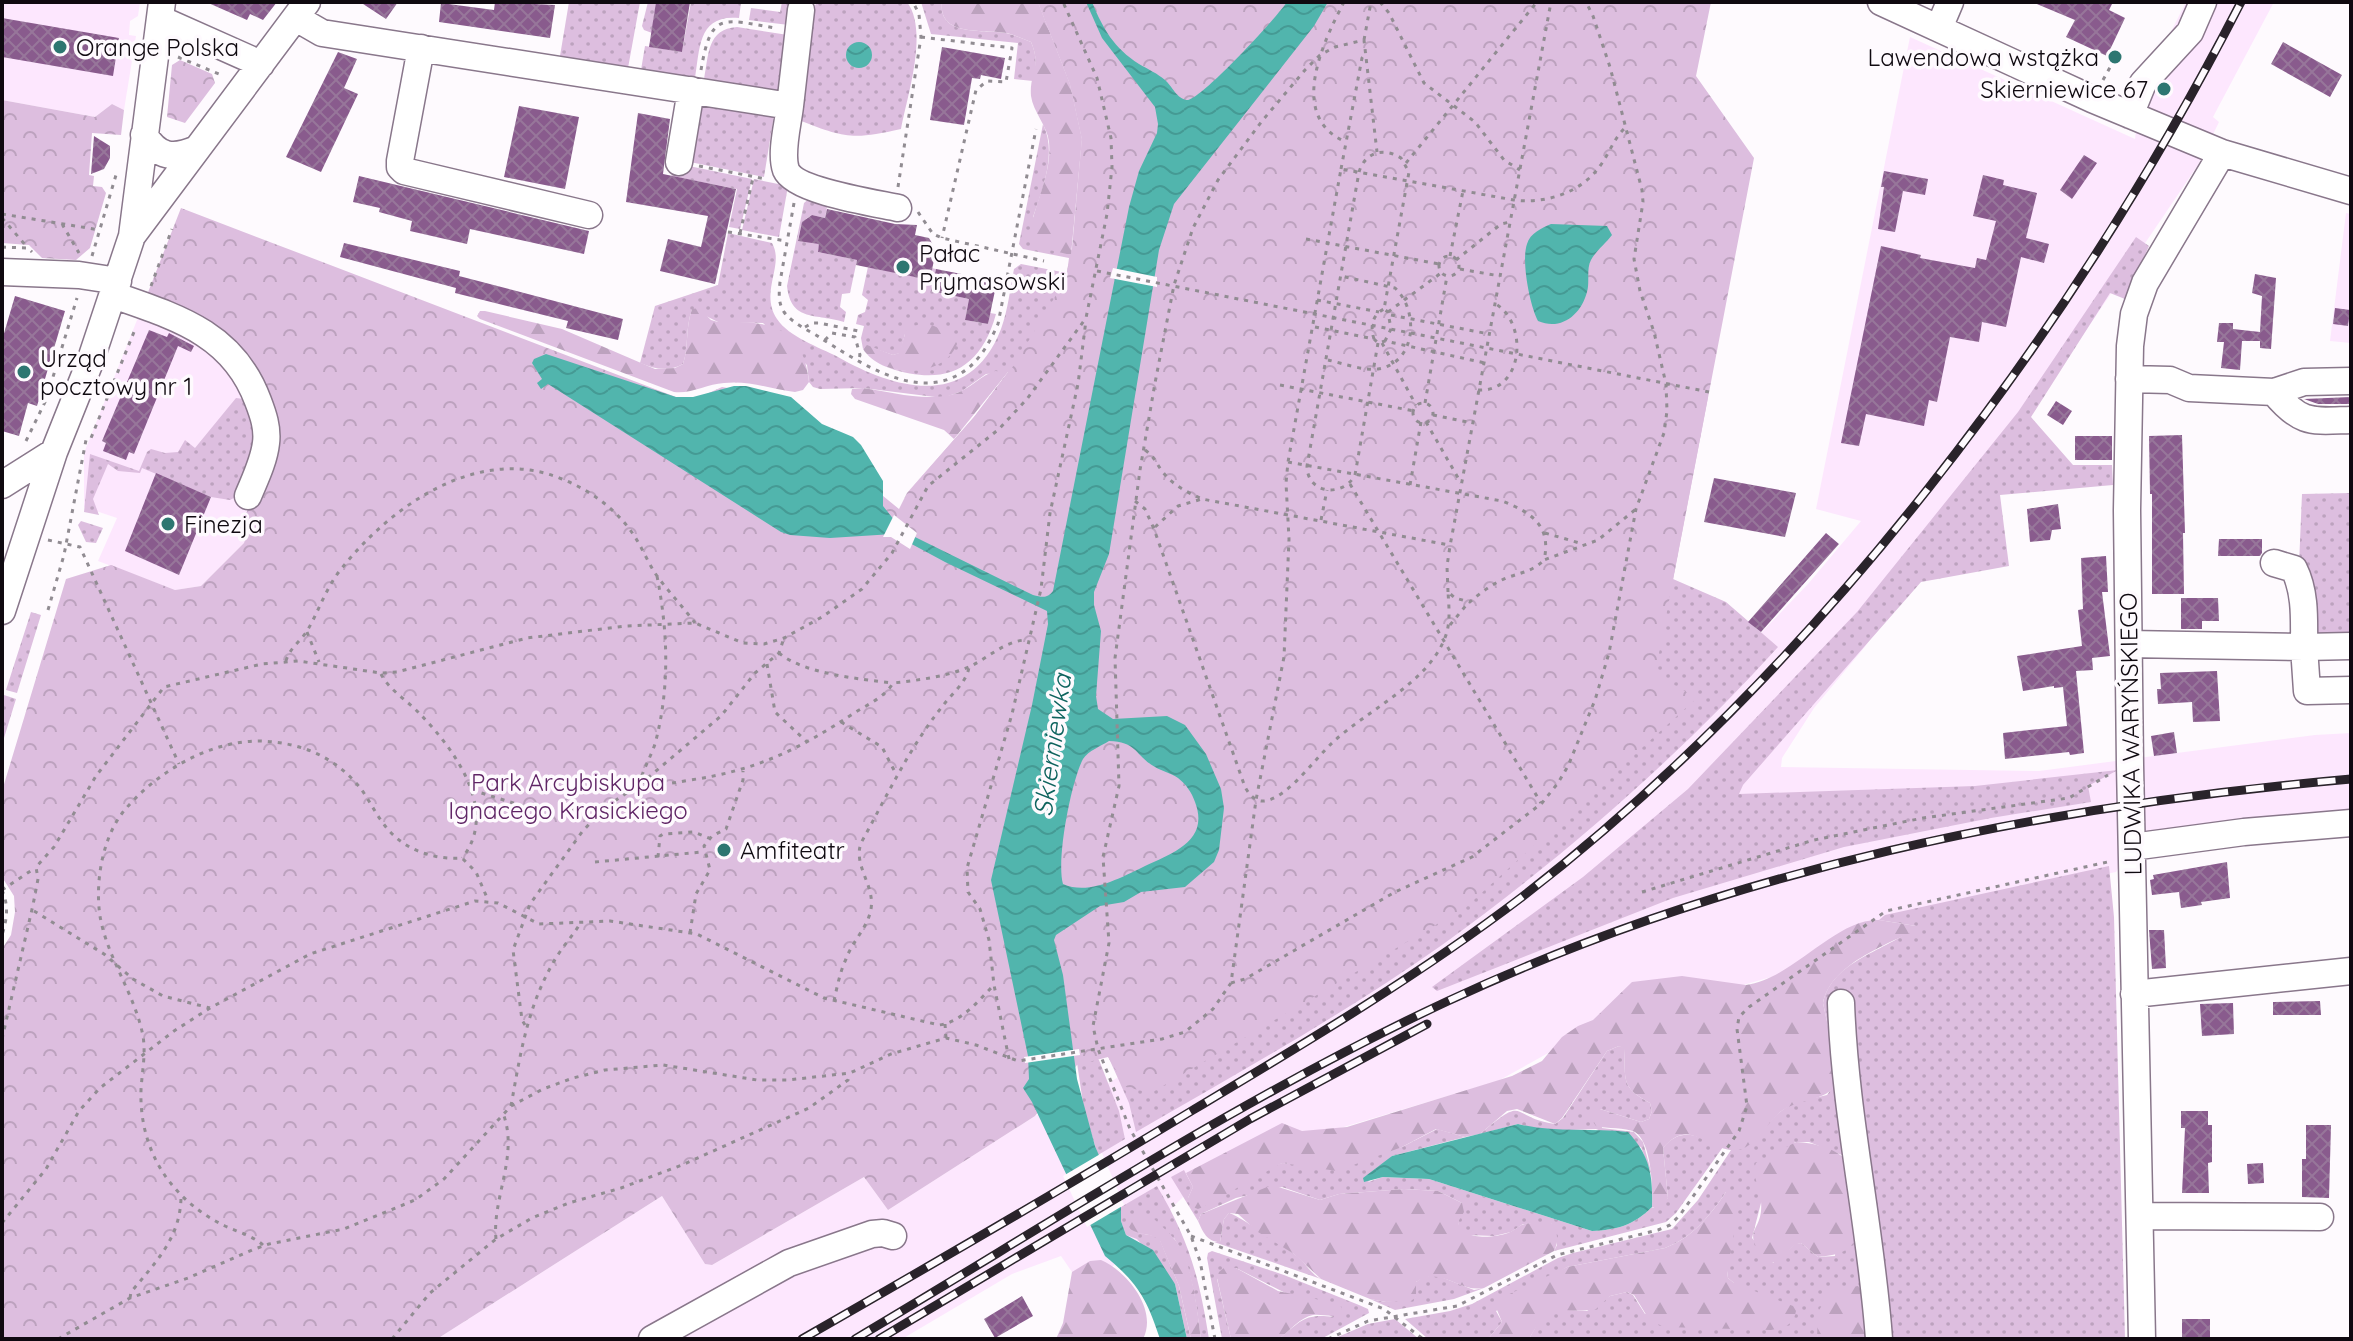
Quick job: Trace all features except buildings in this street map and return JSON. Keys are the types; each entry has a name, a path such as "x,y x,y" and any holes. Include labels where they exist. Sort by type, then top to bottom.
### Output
{"street":[{"path":"1881,2 2130,115 2222,153 2351,191"},
{"path":"1939,28 1950,2"},
{"path":"2130,115 2143,83 2190,32 2203,2"},
{"path":"2,611 54,452 132,236 161,10 261,64"},
{"path":"132,236 302,10 322,33 695,85 790,106"},
{"path":"801,10 786,170 795,181 813,189 904,208"},
{"path":"421,48 400,161 404,171 589,215"},
{"path":"679,162 695,85"},
{"path":"144,135 163,155 172,156 197,149"},
{"name":"LUDWIKA WARYŃSKIEGO","path":"2142,1339 2134,994 2126,853 2130,765 2130,346 2134,314 2145,283 2222,153"},
{"path":"2,272 79,275 115,288 222,344 237,361 255,392 267,434 261,466 248,496"},
{"path":"2129,379 2170,380 2189,388 2274,392 2300,383 2351,381"},
{"path":"2274,392 2288,408 2306,420 2351,420"},
{"path":"2,485 54,452"},
{"path":"2274,563 2294,569 2299,579 2304,610 2307,691 2351,690"},
{"path":"2129,644 2351,646"},
{"path":"2126,853 2244,832 2351,823"},
{"path":"2134,994 2351,971"},
{"path":"1841,1003 1846,1070 1872,1259 1879,1339"},
{"path":"2140,1216 2320,1217"},
{"path":"652,1339 802,1258 872,1234 893,1236"}],"path":[{"path":"1009,1059 994,985 989,940 980,909 968,892 967,868 1012,714 1041,589 1050,513 1078,384 1112,167 1111,138 1097,78 1063,2"},
{"path":"1344,2 1320,55 1314,88 1317,112 1328,131 1346,142"},
{"path":"1371,2 1364,40 1377,152"},
{"path":"1380,2 1389,13 1418,76 1475,122 1504,160 1520,170"},
{"path":"1406,163 1537,2"},
{"path":"1135,501 1145,509 1154,529 1245,787 1256,800 1273,799 1357,720 1424,670 1445,640 1448,628 1447,566 1450,546 1551,2"},
{"path":"1231,983 1245,979 1395,892 1472,857 1542,803 1568,766 1598,689 1609,653 1636,509 1664,433 1667,411 1666,384 1635,268 1642,190 1610,67 1586,2"},
{"path":"695,85 706,42 717,25 743,23 779,29"},
{"path":"921,37 1012,48 1006,82 987,81 976,90 942,238"},
{"path":"1215,1339 1200,1261 1191,1236 1130,1129 1098,1049 1093,1026 1107,963 1105,845 1119,786 1115,658 1135,501 1174,285 1193,228 1218,180 1262,121 1320,55 1335,47 1364,40"},
{"path":"511,1106 573,1078 639,1066 663,1065 757,1080 850,1073 891,1054 946,1038 976,1045 1018,1061 1176,1036 1213,1009 1231,983 1256,800 1284,657 1288,462 1313,313 1362,58 1366,52"},
{"path":"172,56 219,74 219,83"},
{"path":"2100,87 2113,62"},
{"path":"1341,169 1514,200 1535,201 1580,186 1600,167 1625,128"},
{"path":"956,376 988,346 998,324 1036,129"},
{"path":"1377,152 1395,154 1406,163 1408,182 1389,285 1387,312 1391,329 1382,342 1374,369 1355,475 1350,484 1327,490 1309,478 1307,466 1359,172 1363,162 1377,152"},
{"path":"679,162 766,179"},
{"path":"740,233 753,177"},
{"path":"1450,256 1463,191"},
{"path":"904,208 921,214 930,230 942,238 1044,261"},
{"path":"2,216 100,230"},
{"path":"2,216 28,248"},
{"path":"1456,260 1501,224 1510,222"},
{"path":"62,224 81,256"},
{"path":"48,610 66,544 86,440 91,438 172,229"},
{"path":"728,232 787,241"},
{"path":"1306,239 1439,264"},
{"path":"1450,256 1459,268"},
{"path":"1441,273 1439,264 1450,256"},
{"path":"1459,268 1500,276"},
{"path":"1441,273 1454,275 1459,268"},
{"path":"1095,271 1709,392"},
{"path":"1387,312 1441,273"},
{"path":"1326,360 1374,369 1392,363 1403,354 1411,333 1411,319 1405,300 1389,285 1341,276"},
{"path":"1425,403 1447,276"},
{"path":"25,443 46,400 77,298"},
{"path":"1317,300 1489,334"},
{"path":"1478,390 1497,386 1508,376 1517,354 1517,333 1513,321 1495,304"},
{"path":"1374,339 1372,325 1379,312"},
{"path":"2,935 7,916 2,890 36,867 54,847 90,786 164,687 262,664 286,662 319,662 381,673 410,669 553,633 695,623 743,643 764,644 784,638 822,617 862,589 892,553 911,514 935,478 999,429 1027,399 1086,318"},
{"path":"804,328 813,323 863,332"},
{"path":"1313,327 1485,363"},
{"path":"824,341 832,333 848,330"},
{"path":"848,330 857,339 858,361"},
{"path":"1382,342 1416,405 1414,417 1423,422 1461,483"},
{"path":"1280,385 1414,411"},
{"path":"1416,405 1425,403 1431,406 1433,415"},
{"path":"1410,485 1423,422 1433,415 1472,423"},
{"path":"1145,450 1173,482 1185,492 1202,499 1450,546"},
{"path":"1288,462 1502,501 1520,508 1545,533 1583,544"},
{"path":"286,662 307,631 315,610 340,570 365,541 432,489 481,472 541,471 603,502 632,534 657,576 695,623"},
{"path":"1350,484 1542,803"},
{"path":"1321,520 1327,490"},
{"path":"1154,529 1178,506 1202,499"},
{"path":"1448,628 1460,610 1492,586 1507,577 1536,568 1544,560 1598,540 1636,509"},
{"path":"1544,560 1547,547 1545,533"},
{"path":"45,539 80,547 179,764"},
{"path":"643,782 642,774 656,740 667,670 657,576"},
{"path":"1448,592 1455,598 1470,602"},
{"path":"307,631 319,662"},
{"path":"525,1025 513,957 514,942 524,918 553,870 604,808 643,782 721,716 755,673 779,653 784,638"},
{"path":"779,653 794,662 852,678 893,683 929,679 969,667 1006,646 1028,640"},
{"path":"767,664 775,712 806,741"},
{"path":"833,1001 846,957 871,907 859,851 915,742 964,680 969,667"},
{"path":"381,673 383,679 422,715 443,741 472,790 475,827 462,858"},
{"path":"643,782 663,784 743,771 790,751 841,722 884,694 893,683"},
{"path":"841,722 882,747 896,774"},
{"path":"264,1246 216,1221 181,1196 161,1169 146,1137 141,1092 143,1037 137,1012 100,916 99,888 105,851 123,813 149,787 179,764 229,744 270,742 308,748 344,771 365,795 382,823 404,843 421,853 444,859 462,858 476,872 488,900"},
{"path":"1642,892 1814,840 1923,818 2069,798 2130,765"},
{"path":"690,933 696,894 710,870 703,852 704,846 709,839 726,829 743,780 743,771"},
{"path":"472,790 526,807 557,811 604,808"},
{"path":"658,857 660,836 663,834 694,832 709,839"},
{"path":"595,862 703,852"},
{"path":"1328,1339 1368,1321 1457,1306 1557,1255 1670,1225 1731,1143 1743,1119 1747,1106 1737,1029 1739,1017 1749,1007 1886,911 2126,853"},
{"path":"2,1039 32,910 38,879 36,867"},
{"path":"2,1223 46,1169 79,1111 100,1088 174,1031 310,954 460,904 488,900 539,924 610,921 690,933 833,1001 945,1024 967,1012 994,985"},
{"path":"32,910 104,954 119,968 163,996 210,1008"},
{"path":"58,1339 130,1298 264,1246 344,1229 415,1200 444,1179 511,1106 525,1025 551,966 581,922"},
{"path":"945,1024 946,1038"},
{"path":"392,1339 430,1293 496,1239 532,1218 682,1165 809,1108 848,1080 850,1073"},
{"path":"496,1239 508,1138 504,1116"},
{"path":"130,1298 131,1292 165,1250 177,1228 181,1196"},
{"path":"1191,1236 1384,1309 1423,1339"}],"shaded area":[{"path":"2,2 140,2 138,16 130,21 129,35 136,36 124,110 112,104 95,117 2,100"},
{"path":"2186,2 2274,2 2213,117 2219,122 2198,165 1982,484 1864,648 1814,708 1782,758 1781,767 2039,771 2351,733 2351,831 2128,851 2116,872 1893,917 1821,963 1595,1027 1498,1081 1337,1129 1184,1196 1105,1274 1072,1272 1061,1256 1012,1274 902,1339 437,1339 662,1196 705,1264 712,1265 864,1177 888,1210 1035,1116 1092,1093 1254,995 1714,682 1808,584 1861,521 1816,509 1910,37 2135,139 2140,93"},
{"path":"2346,213 2351,214 2351,343 2330,341"},
{"path":"145,300 225,339 271,452 239,531 247,534 244,543 201,586 175,590 98,561 117,518 84,507 84,453"}],"green space":[{"path":"569,2 640,2 628,68 560,56"},
{"path":"648,2 656,2 652,33 642,26"},
{"path":"691,2 741,3 739,18 726,18 708,27 700,45 695,78 641,70 645,46 682,52"},
{"path":"782,2 793,2 789,25 749,20 751,8 780,12"},
{"path":"817,2 907,2 913,14 916,46 901,129 859,136 838,134 799,120 809,16"},
{"path":"921,2 942,2 947,21 954,26 1006,33 1031,42 1036,61 1033,81 1014,79 1018,43 931,34"},
{"path":"942,2 1038,2 1070,84 1082,139 1071,255 1050,250 1033,241 1030,232 1046,177 1049,154 1048,136 1031,96 1035,58 1031,42 1007,33 954,26 943,13"},
{"path":"1038,2 1083,57 1087,293 907,493 974,417 1008,372 986,374 962,391 943,398 863,388 820,389 809,382 807,365 763,323 718,322 692,309 683,364 662,369 640,363 655,306 718,285 728,233 772,243 776,260 770,299 772,309 782,325 797,336 861,369 908,384 930,386 952,382 971,372 988,355 1001,329 1014,269 1021,264 1067,273 1069,258 1023,249 1019,244 1043,124 1049,159 1033,217 1072,250 1082,139 1070,84"},
{"name":"Park Arcybiskupa Ignacego Krasickiego","path":"1038,2 1711,2 1696,76 1754,158 1655,674 1697,698 1466,907 1151,1093 1126,1087 1108,1057 1077,1065 1035,1116 888,1210 864,1177 712,1265 705,1264 662,1196 437,1339 2,1339 2,949 11,935 15,912 14,896 2,877 2,791 66,579 111,565 175,590 201,586 244,543 247,534 239,531 271,452 244,359 145,300 181,208 689,402 722,387 757,393 899,509 907,493 974,417 1014,365 1065,280 1072,250 1082,139 1070,84"},
{"path":"737,27 788,35 778,91 704,79 711,44 720,32"},
{"path":"180,60 212,74 215,83 185,123 167,117 172,65"},
{"path":"2,100 95,117 112,104 124,110 121,135 92,133 89,175 94,176 93,186 102,187 106,193 90,248 76,260 42,258 29,245 2,243"},
{"path":"698,104 774,115 764,177 685,161"},
{"path":"684,165 752,179 740,229 729,227 737,189 671,176"},
{"path":"754,179 788,186 779,237 742,230"},
{"path":"811,197 851,210 827,207 825,218 812,215 806,219 805,226 801,226 798,240 820,242 818,252 857,260 850,293 842,294 840,307 846,312 844,322 800,311 789,298 787,286 804,203"},
{"path":"2136,237 2149,246 2125,299 2110,293 2031,417 2073,465 2112,465 2113,485 2000,495 2009,566 1921,582 1743,785 1739,794 1975,786 2118,770 2088,786 2091,802 1844,847 1673,898 1437,991 1432,987 1583,877 1688,789 1857,612 2018,412"},
{"path":"869,262 883,270 907,275 922,266 936,269 931,291 969,299 965,320 988,324 990,313 996,314 980,349 957,370 926,375 889,368 906,371 905,334 900,353 893,355 867,346 863,349 861,338 864,326 856,324 858,315 865,312 868,300 862,295"},
{"path":"699,308 711,320 718,322 752,323 780,330 799,348 809,382 803,390 795,392 733,382 674,392 477,316 480,311 485,311 562,329 655,369 675,368 683,364 692,309"},
{"path":"921,324 934,326 955,336 958,341 952,354 941,363 914,371 899,370 872,359 863,349 867,345 893,355 899,353 907,328"},
{"path":"995,371 1008,372 954,439 944,430 855,399 851,394 852,389 863,388 910,396 946,396 962,391"},
{"path":"1708,397 1673,579 1726,602 1778,647 1700,728 1618,805 1532,877 1442,945 1291,1042 1136,1132 1129,1103 1107,1054"},
{"path":"236,398 244,399 260,422 243,493 230,500 211,497 142,468 140,473 118,471 108,464 93,499 99,515 84,512 90,454 139,471 151,449 165,453 178,452 185,440 195,448"},
{"path":"2351,493 2351,639 2310,639 2299,565 2302,494"},
{"path":"81,521 103,528 96,543 86,542 78,525"},
{"path":"31,612 41,615 17,693 6,690"},
{"path":"4,695 16,699 4,738 2,737"},
{"path":"2109,866 2114,917 2125,1339 1884,1339 1871,1309 1818,1333 1817,1339 1529,1339 1540,1319 1552,1309 1587,1311 1610,1296 1627,1292 1633,1295 1645,1314 1734,1283 1728,1278 1727,1271 1726,1192 1700,1225 1665,1248 1567,1267 1496,1311 1502,1322 1488,1339 1428,1339 1405,1319 1472,1304 1558,1258 1672,1229 1698,1200 1731,1150 1753,1140 1785,1108 1802,1100 1827,1095 1839,1078 1823,1003 1828,988 1849,966 1916,926 1879,920 1885,915","holes":["1795,1142 1809,1142 1842,1155 1835,1256 1818,1257 1801,1243 1795,1244 1773,1263 1752,1238 1761,1203"]},
{"path":"1879,920 1916,926 1918,929 1862,957 1837,977 1828,989 1823,1003 1839,1078 1835,1086 1823,1095 1783,1110 1753,1142 1738,1150 1720,1147 1695,1136 1680,1135 1672,1140 1663,1148 1668,1198 1659,1209 1652,1207 1650,1167 1641,1138 1631,1130 1596,1126 1590,1118 1592,1111 1600,1109 1641,1122 1649,1119 1652,1111 1650,1103 1626,1082 1624,1049 1619,1046 1607,1051 1555,1124 1517,1109 1507,1111 1480,1134 1465,1137 1436,1129 1402,1147 1337,1171 1282,1163 1203,1207 1190,1206 1188,1198 1193,1187 1186,1173 1282,1123 1302,1131 1347,1127 1512,1076 1542,1061 1562,1037 1593,1020 1632,982 1682,976 1746,985 1763,981 1846,929"},
{"path":"1619,1046 1624,1048 1626,1082 1650,1103 1652,1111 1649,1119 1641,1122 1600,1109 1602,1128 1634,1132 1643,1142 1653,1179 1641,1147 1596,1129 1545,1131 1518,1124 1480,1134 1512,1111 1555,1124 1563,1118 1607,1051"},
{"path":"1076,1056 1096,1057 1099,1060 1119,1111 1125,1139 1098,1155 1084,1110"},
{"path":"1437,1129 1465,1137 1392,1156 1368,1182 1383,1177 1429,1179 1592,1231 1625,1225 1668,1198 1663,1148 1670,1141 1691,1135 1723,1147 1676,1213 1666,1222 1554,1251 1557,1245 1551,1223 1523,1224 1511,1232 1494,1236 1467,1235 1459,1229 1462,1203 1438,1191 1404,1189 1339,1194 1320,1200 1282,1187 1236,1198 1201,1214 1198,1221 1171,1177 1184,1170 1193,1187 1188,1198 1282,1163 1298,1164 1402,1147"},
{"path":"1796,1142 1832,1150 1848,1163 1857,1237 1850,1247 1836,1254 1818,1257 1801,1243 1777,1261 1767,1263 1753,1236 1761,1212 1754,1168 1756,1163"},
{"path":"1272,1185 1320,1200 1339,1194 1404,1189 1438,1191 1462,1203 1464,1212 1458,1222 1465,1232 1494,1236 1525,1224 1551,1223 1557,1244 1554,1251 1484,1288 1466,1287 1433,1276 1416,1282 1416,1297 1411,1301 1370,1299 1321,1279 1294,1254 1258,1232 1238,1214 1229,1213 1224,1219 1220,1242 1206,1236 1198,1221 1201,1214"},
{"path":"1157,1186 1191,1259 1209,1339 1201,1339 1190,1274 1174,1238 1132,1232 1156,1236 1160,1240 1179,1286 1191,1339 1187,1339 1175,1284 1137,1239 1126,1235 1121,1221 1121,1207"},
{"path":"1731,1191 1736,1218 1728,1278 1793,1306 1795,1316 1788,1325 1771,1330 1665,1327 1650,1321 1634,1295 1627,1292 1610,1296 1596,1309 1551,1312 1537,1325 1529,1339 1488,1339 1502,1322 1495,1305 1501,1298 1567,1267 1665,1248 1700,1225 1726,1192"},
{"path":"1229,1213 1293,1253 1321,1279 1214,1242 1220,1242 1224,1219"},
{"path":"1127,1218 1153,1218 1176,1241 1187,1262 1201,1339 1191,1339 1179,1286 1160,1241 1131,1229"},
{"path":"1212,1251 1284,1275 1368,1309 1369,1313 1321,1339 1279,1339 1309,1318 1333,1317 1236,1268 1217,1279 1231,1339 1222,1339 1207,1258"},
{"path":"1101,1260 1121,1273 1138,1293 1147,1316 1143,1339 1056,1339 1063,1323 1072,1272 1090,1261"},
{"path":"1225,1267 1236,1268 1278,1291 1339,1304 1341,1314 1309,1316 1279,1339 1231,1339 1217,1278"},
{"path":"1436,1275 1474,1290 1484,1288 1454,1299 1395,1310 1370,1299 1386,1302 1416,1297 1416,1282 1423,1277"},
{"path":"1858,1286 1865,1296 1874,1339 1817,1339 1818,1312 1831,1290"},
{"path":"1395,1319 1419,1339 1333,1339 1368,1324"}],"water":[{"name":"Skierniewka","path":"1086,2 1092,2 1105,29 1123,51 1187,100 1195,97 1222,73 1287,2 1328,2 1314,26 1174,204 1159,250 1109,554 1094,592 1101,631 1096,696 1098,709 1113,719 1167,716 1185,725 1206,754 1221,789 1224,808 1219,850 1214,862 1185,887 1141,892 1124,902 1100,906 1056,935 1054,940 1063,975 1077,1079 1095,1146 1121,1207 1121,1221 1126,1235 1153,1250 1175,1284 1187,1339 1160,1339 1140,1293 1105,1256 1023,1088 1029,1079 1028,1056 991,880 1032,705 1048,624 1047,611 893,534 830,538 781,532 548,384 541,389 537,383 542,379 532,363 546,354 676,397 693,397 734,386 746,386 791,397 822,424 853,437 861,445 883,481 883,506 895,521 915,537 1033,595 1049,595 1053,591 1129,207 1139,171 1157,133 1158,124 1155,107 1102,38","holes":["1109,741 1131,747 1148,762 1184,783 1195,802 1197,827 1193,836 1177,850 1116,880 1084,888 1063,884 1063,840 1078,770 1091,751"]},
{"path":"859,42 868,46 872,55 868,64 859,68 850,64 846,55 850,46"},
{"path":"1551,224 1607,226 1612,235 1591,260 1587,292 1580,308 1569,319 1546,324 1538,321 1529,295 1525,252 1531,237"},
{"path":"1518,1124 1628,1132 1649,1166 1652,1207 1625,1225 1592,1231 1429,1179 1383,1177 1364,1182 1363,1178 1392,1156"}],"pier":[{"path":"1113,268 1157,277 1157,287 1110,278"},
{"path":"894,515 917,533 910,549 891,537 883,537"},
{"path":"1079,1049 1080,1055 1025,1063 1024,1057"},
{"path":"1102,1153 1124,1205 1087,1227 1063,1176"}],"railway":[{"path":"802,1339 1096,1168 1360,1008 1483,926 1631,807 1735,707 1835,601 1929,488 2017,370 2099,249 2174,126 2241,2"},
{"path":"855,1339 1222,1119 1372,1038 1555,955 1665,914 1776,880 1889,851 2004,826 2119,807 2351,779"},
{"path":"879,1339 1250,1119 1427,1024"}],"place":[{"name":"Orange Polska","path":"60,47"},
{"name":"Lawendowa wstążka","path":"2115,57"},
{"name":"Skierniewice 67","path":"2164,89"},
{"name":"Pałac Prymasowski","path":"903,267"},
{"name":"Urząd pocztowy nr 1","path":"24,372"},
{"name":"Finezja","path":"168,524"},
{"name":"Amfiteatr","path":"724,850"}]}
